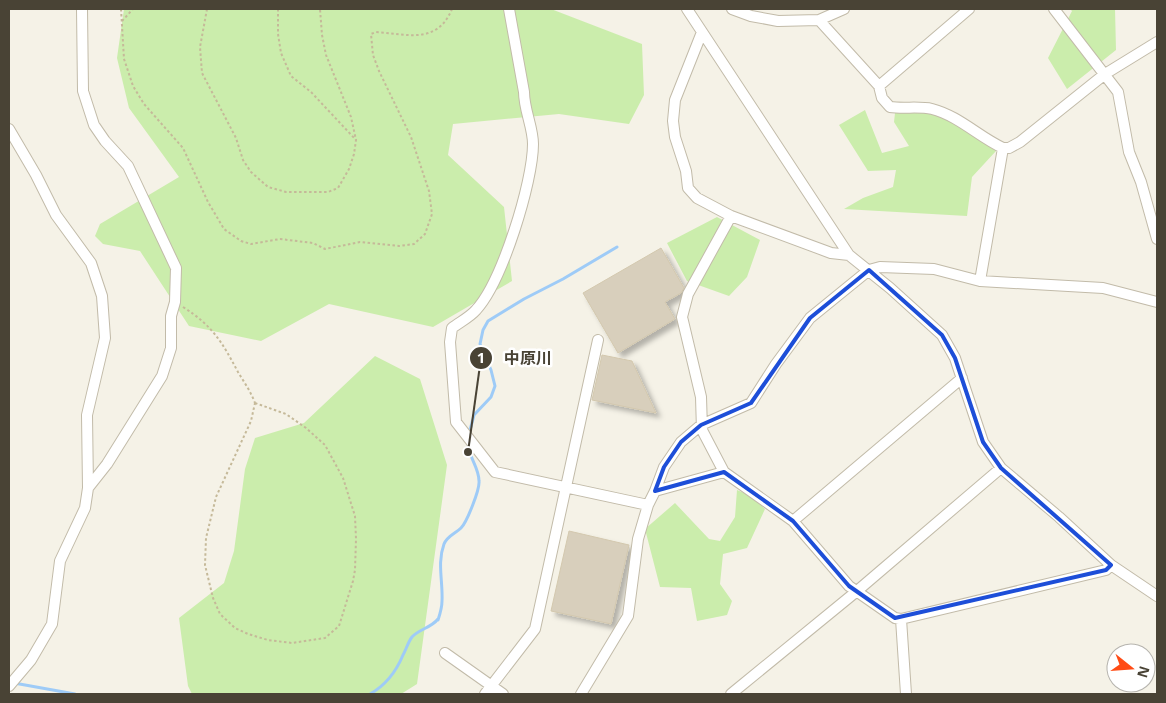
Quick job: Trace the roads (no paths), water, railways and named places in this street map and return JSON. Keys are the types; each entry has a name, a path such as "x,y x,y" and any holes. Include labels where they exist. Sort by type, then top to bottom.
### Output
{"street":[{"path":"82,9 83,91 94,125 105,141 128,166 176,268 175,302 171,316 171,348 162,376 107,464 88,488"},
{"path":"509,9 524,92 524,104 533,142 532,157 526,186 507,251 487,295 476,311 452,328 450,342 456,422 495,472 648,505"},
{"path":"686,9 849,255 869,270 942,335 955,358 983,442 1001,468 1060,517 1111,566 1157,596"},
{"path":"732,9 750,16 778,20 819,20 844,9"},
{"path":"879,86 969,9"},
{"path":"1054,9 1118,92 1129,152 1141,182 1157,239"},
{"path":"819,20 879,86 882,98 890,107 924,107 934,109 1003,148 1009,148 1020,142 1105,74 1157,42"},
{"path":"702,32 675,100 673,120 675,137 686,171 688,188 697,198 731,216 831,253 849,255"},
{"path":"9,129 56,215 91,263 102,296 105,338 87,415 88,488 84,508 60,561 52,624 32,660 12,683"},
{"path":"980,281 1003,148"},
{"path":"731,216 688,294 682,317 701,397 702,430 724,472 792,521 849,586 894,618 901,619 1106,570 1111,566"},
{"path":"580,694 628,616 638,539 648,505 664,467 681,442 701,425 751,403 776,364 810,318 869,270 880,266 934,269 980,281 1103,288 1157,302"},
{"path":"488,690 535,629 598,340"},
{"path":"792,521 962,378"},
{"path":"731,694 857,591 1001,468"},
{"path":"655,491 724,472"},
{"path":"901,619 906,694"},
{"path":"445,652 488,690 503,694"}],"waterway":[{"path":"469,434 474,415 491,397 495,386 491,370 480,344 483,330 488,321 617,247"},
{"path":"370,694 386,682 394,672 412,637 438,620 442,604 441,565 444,544 447,539 464,525 479,485 479,476 468,447 468,442"},
{"path":"14,683 75,694"}],"place":[{"name":"中原川","path":"468,452"}]}
